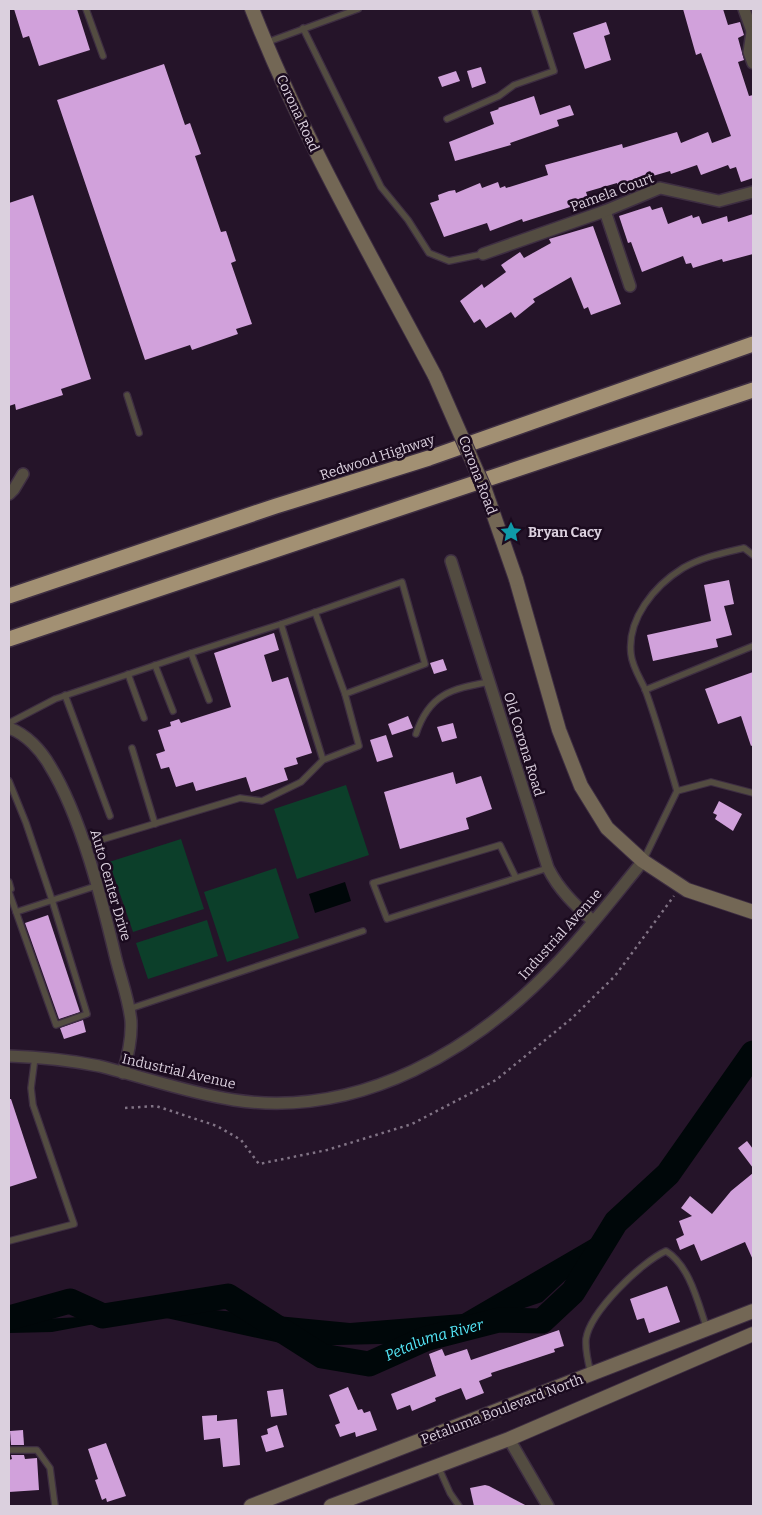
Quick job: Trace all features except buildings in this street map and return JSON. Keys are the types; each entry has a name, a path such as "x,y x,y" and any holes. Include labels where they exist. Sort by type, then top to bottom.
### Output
{"highway":[{"name":"Redwood Highway","path":"9,596 276,506 429,458 753,344"},
{"path":"9,639 753,390"}],"main road":[{"name":"Corona Road","path":"252,9 265,43 314,149 435,376 485,490 516,579 559,730 581,786 607,828 643,861 687,890 753,912"},
{"name":"Petaluma Boulevard North","path":"251,1506 753,1311"},
{"name":"Petaluma Boulevard North","path":"331,1506 509,1439 753,1334"}],"street":[{"path":"744,9 752,33 749,52 753,63"},
{"name":"Pamela Court","path":"483,254 605,211 660,188 719,201 753,192"},
{"path":"605,211 630,286"},
{"path":"9,494 23,474"},
{"name":"Old Corona Road","path":"451,561 548,868 565,896 594,921"},
{"name":"Auto Center Drive","path":"9,728 18,732 35,746 50,766 77,823 129,1009 131,1034 124,1074"},
{"name":"Industrial Avenue","path":"9,1056 35,1057 99,1066 204,1095 259,1103 321,1100 354,1094 390,1082 426,1065 495,1020 561,959 643,861"},
{"path":"509,1439 548,1506"}],"lane":[{"path":"86,9 103,56"},
{"path":"265,43 358,9"},
{"path":"447,119 499,96 514,85 554,71 534,9"},
{"path":"303,28 381,187 408,220 429,253 448,260 483,254"},
{"path":"127,395 139,433"},
{"path":"643,861 677,791 645,690 631,656 630,634 636,616 659,589 682,568 714,554 744,548 753,555"},
{"path":"9,723 64,695 402,582 425,664 346,694"},
{"path":"84,845 240,798 262,801 300,782 323,760 359,746 346,694 315,612"},
{"path":"281,624 323,760"},
{"path":"645,690 753,646"},
{"path":"190,653 209,700"},
{"path":"155,665 173,711"},
{"path":"128,674 144,718"},
{"path":"416,734 424,714 434,701 447,692 489,682"},
{"path":"64,695 110,816"},
{"path":"132,748 154,824"},
{"path":"9,781 26,823 52,900 86,1014 56,1025 9,891 11,889 9,882"},
{"path":"677,791 711,782 753,793"},
{"path":"516,878 500,845 373,883 387,919 548,868"},
{"path":"16,912 96,886"},
{"path":"129,1009 363,931"},
{"path":"9,1241 74,1224 34,1105 31,1088 35,1057"},
{"path":"591,1374 586,1353 586,1337 594,1320 624,1282 654,1256 666,1250 680,1265 692,1287 707,1328"},
{"path":"9,1450 37,1450 50,1468 55,1506"},
{"path":"438,1466 450,1493 459,1506"}],"green space":[{"path":"346,785 369,855 297,879 274,809"},
{"path":"181,839 204,909 133,932 109,862"},
{"path":"276,868 299,938 227,962 204,892"},
{"path":"207,920 218,956 148,979 136,943"}],"shaded area":[{"path":"345,882 351,901 315,913 309,894"},
{"path":"753,1042 753,1065 732,1084 631,1219 542,1302 422,1343 294,1346 148,1314 52,1332 9,1333 9,1321 80,1317 132,1302 350,1323 462,1314 603,1232 670,1157"}],"waterway":[{"name":"Petaluma River","path":"9,1318 70,1301 103,1316 228,1296 322,1356 369,1364 425,1339 499,1320 542,1321 573,1292 616,1222 668,1174 753,1053"}],"place":[{"name":"Bryan Cacy","path":"511,532"}]}
